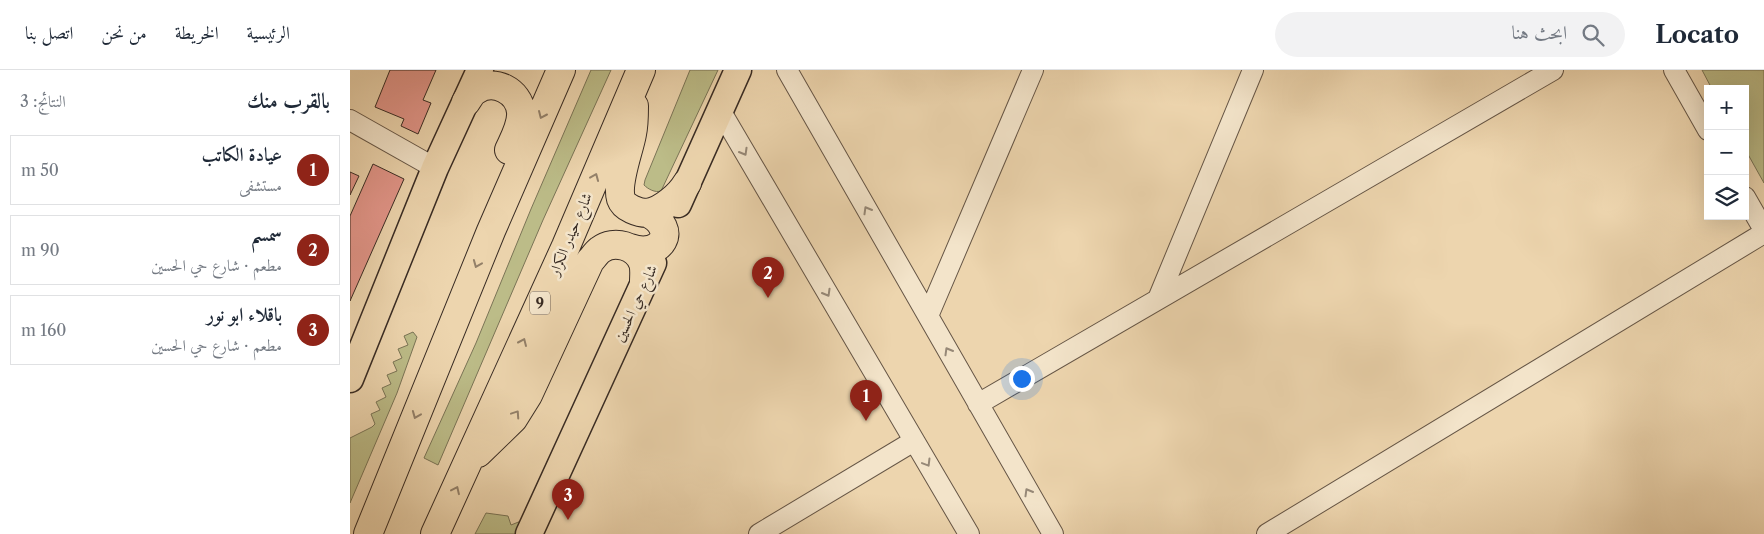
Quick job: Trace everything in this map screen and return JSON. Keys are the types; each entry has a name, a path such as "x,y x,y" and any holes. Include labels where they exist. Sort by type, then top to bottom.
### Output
{"highway":[{"path":"488,70 494,82 514,95 521,110 521,118 498,183 493,205 491,231"},
{"path":"368,534 491,231 561,70"},
{"path":"469,461 513,419 528,395 590,261 601,250 611,245 618,244 638,251 652,250 662,243 665,234 657,217 629,208 621,199 620,187 633,131 638,75"},
{"name":"شارع حيدر الكرار","path":"435,534 566,246 638,75"},
{"path":"466,102 476,90 484,87 492,85 507,90"},
{"path":"648,213 672,200 688,183"},
{"path":"630,248 640,257 644,264 644,282"}],"main road":[{"path":"350,379 436,168 480,70"},
{"name":"شارع حي الحسين","path":"529,534 662,243 738,70"}],"street":[{"path":"787,70 1053,534"},
{"path":"928,316 1033,70"},
{"path":"1158,299 1253,70"},
{"path":"978,404 1553,70"},
{"path":"1674,70 1704,123"},
{"path":"720,110 969,534"},
{"path":"350,120 436,168"},
{"path":"1267,534 1764,231 1749,204"},
{"path":"759,534 914,441"}],"green space":[{"path":"591,70 611,70 543,220 438,465 424,458 476,343"},
{"path":"690,70 718,70 661,191 654,191 644,185 645,180"},
{"path":"1702,70 1764,70 1764,183 1749,156 1749,85 1710,85"},
{"path":"413,332 417,337 397,393 350,503 350,438 375,424 371,414 380,410 376,402 386,397 382,388 391,384 387,375 397,371 393,362 402,358 398,349 408,345 404,336"},
{"path":"486,513 508,516 511,525 521,521 515,534 475,534"}],"building":[{"path":"390,70 436,70 423,100 431,103 418,134 401,126 404,119 375,107"},
{"path":"373,164 404,179 350,301 350,216"},
{"path":"350,172 359,176 350,195"}],"place":[{"name":"سمسم","path":"768,298"},
{"name":"عيادة الكاتب","path":"866,421"},
{"name":"باقلاء ابو نور","path":"568,520"}]}
